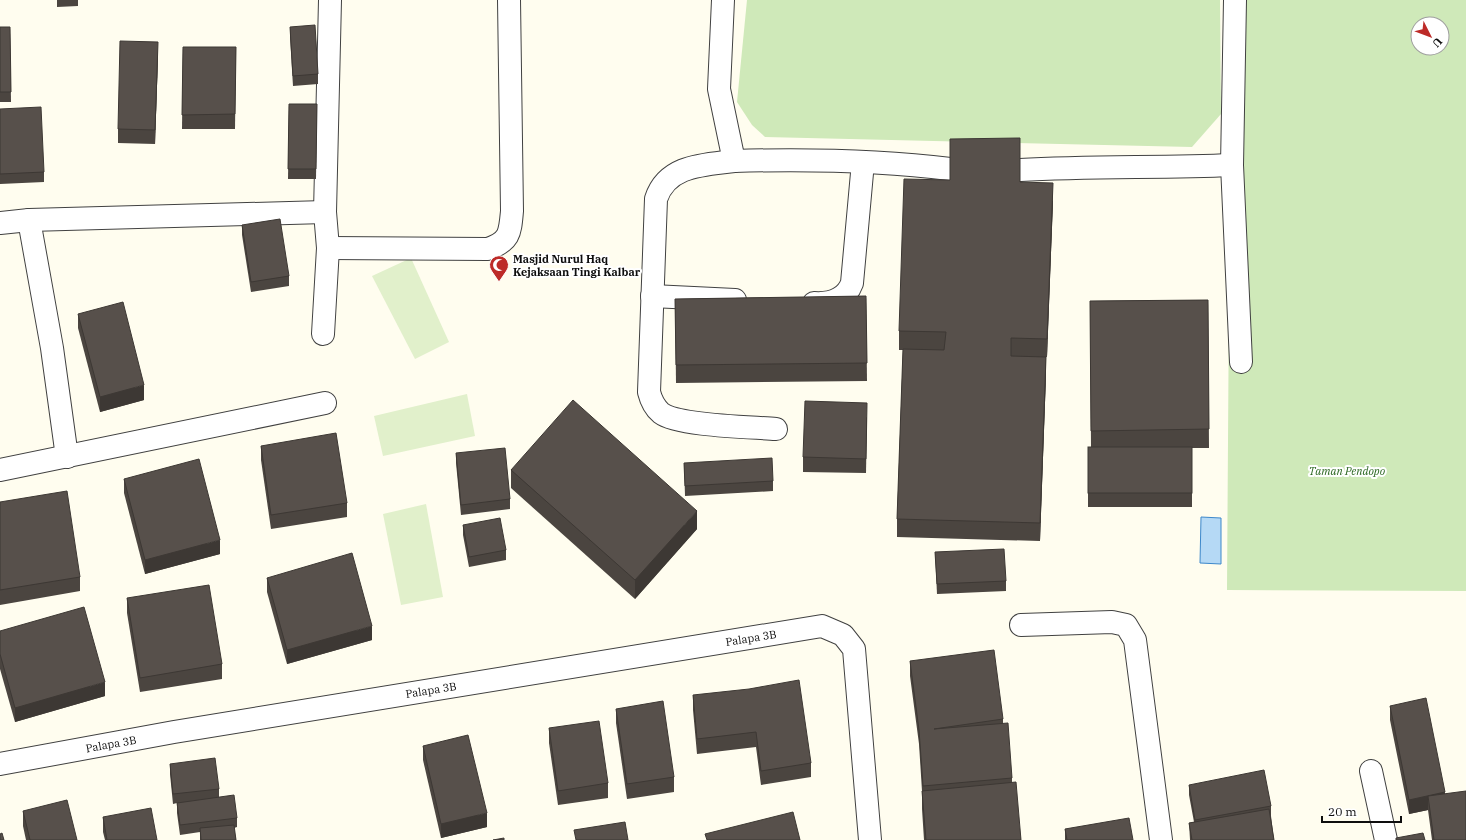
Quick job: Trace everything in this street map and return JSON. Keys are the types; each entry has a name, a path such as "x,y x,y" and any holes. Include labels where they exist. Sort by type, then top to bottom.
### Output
{"street":[{"path":"323,334 328,248 325,212 330,0"},
{"path":"328,248 488,249 501,243 507,237 511,227 512,211 509,0"},
{"path":"724,0 719,89 734,161"},
{"path":"1234,0 1232,164 1241,362"},
{"path":"776,428 680,421 665,416 652,403 649,392 656,199 666,180 676,172 692,166 734,161 792,159 907,163 950,169"},
{"path":"794,302 818,303 834,301 845,295 851,288 856,259 863,162"},
{"path":"1020,170 1077,167 1160,168 1232,164"},
{"path":"0,223 29,220 325,212"},
{"path":"29,220 52,348 67,457"},
{"path":"652,296 755,300"},
{"path":"0,470 325,403"},
{"path":"1021,625 1112,622 1126,625 1136,640 1161,840"},
{"name":"Palapa 3B","path":"0,764 174,732 822,626 843,635 854,649 870,840"},
{"path":"1371,771 1386,840"}],"green space":[{"path":"747,0 1220,0 1221,114 1192,147 765,137 752,125 737,102"},
{"name":"Taman Pendopo","path":"1231,0 1466,0 1466,591 1227,590"},
{"path":"411,258 449,342 415,359 372,276"},
{"path":"467,394 475,436 383,456 374,416"},
{"path":"426,504 443,597 401,605 383,514"}],"water":[{"path":"1201,517 1221,518 1221,564 1200,563"}],"building":[{"path":"315,25 318,74 293,76 290,27"},
{"path":"0,27 10,27 11,92 0,92"},
{"path":"120,41 158,42 155,130 118,129"},
{"path":"183,47 236,47 235,114 182,115"},
{"path":"289,104 317,104 316,169 288,169"},
{"path":"41,107 44,172 0,174 0,109"},
{"path":"1020,138 1020,182 1053,183 1047,339 1011,338 1011,356 1046,357 1040,523 897,519 903,349 944,350 946,332 899,331 904,179 950,180 950,139"},
{"path":"280,219 289,276 251,282 242,225"},
{"path":"866,296 867,363 676,365 675,299"},
{"path":"1208,300 1209,429 1091,431 1090,301"},
{"path":"123,302 144,385 100,397 78,314"},
{"path":"573,400 697,511 635,580 511,470"},
{"path":"805,401 867,403 866,459 803,457"},
{"path":"336,433 347,503 271,515 261,446"},
{"path":"1088,447 1192,447 1192,493 1088,493"},
{"path":"505,448 510,499 461,505 456,453"},
{"path":"772,458 773,481 685,486 684,463"},
{"path":"199,459 220,540 145,560 124,479"},
{"path":"67,491 80,577 0,590 0,502"},
{"path":"500,518 506,550 469,557 463,525"},
{"path":"1004,549 1006,581 937,584 935,552"},
{"path":"352,553 372,626 287,650 267,578"},
{"path":"209,585 222,664 140,678 127,598"},
{"path":"84,607 105,682 15,708 0,654 0,631"},
{"path":"994,650 1003,719 934,729 1008,723 1012,778 923,786 919,730 910,661"},
{"path":"799,680 811,763 761,771 756,732 697,739 693,695 749,689"},
{"path":"1426,698 1445,792 1409,800 1390,706"},
{"path":"663,701 674,777 627,784 616,709"},
{"path":"599,721 608,783 558,791 549,728"},
{"path":"468,735 487,813 441,824 423,746"},
{"path":"215,758 219,789 173,794 170,764"},
{"path":"1264,770 1271,806 1195,820 1189,785"},
{"path":"1016,782 1021,840 926,840 922,791"},
{"path":"1466,791 1466,840 1434,840 1428,796"},
{"path":"234,795 237,818 180,825 177,803"},
{"path":"67,800 77,840 30,840 23,811"},
{"path":"151,808 157,840 107,840 103,817"},
{"path":"1269,809 1274,840 1192,840 1189,823"},
{"path":"793,812 800,840 707,840 705,834"},
{"path":"1129,818 1133,840 1067,840 1065,829"},
{"path":"625,822 628,840 576,840 574,830"},
{"path":"234,825 236,840 201,840 200,828"},
{"path":"2,833 4,840 0,840 0,834"},
{"path":"1423,833 1425,840 1396,840 1396,838"},
{"path":"504,838 504,840 493,840"}],"place":[{"name":"Masjid Nurul Haq Kejaksaan Tingi Kalbar","path":"499,282"}]}
